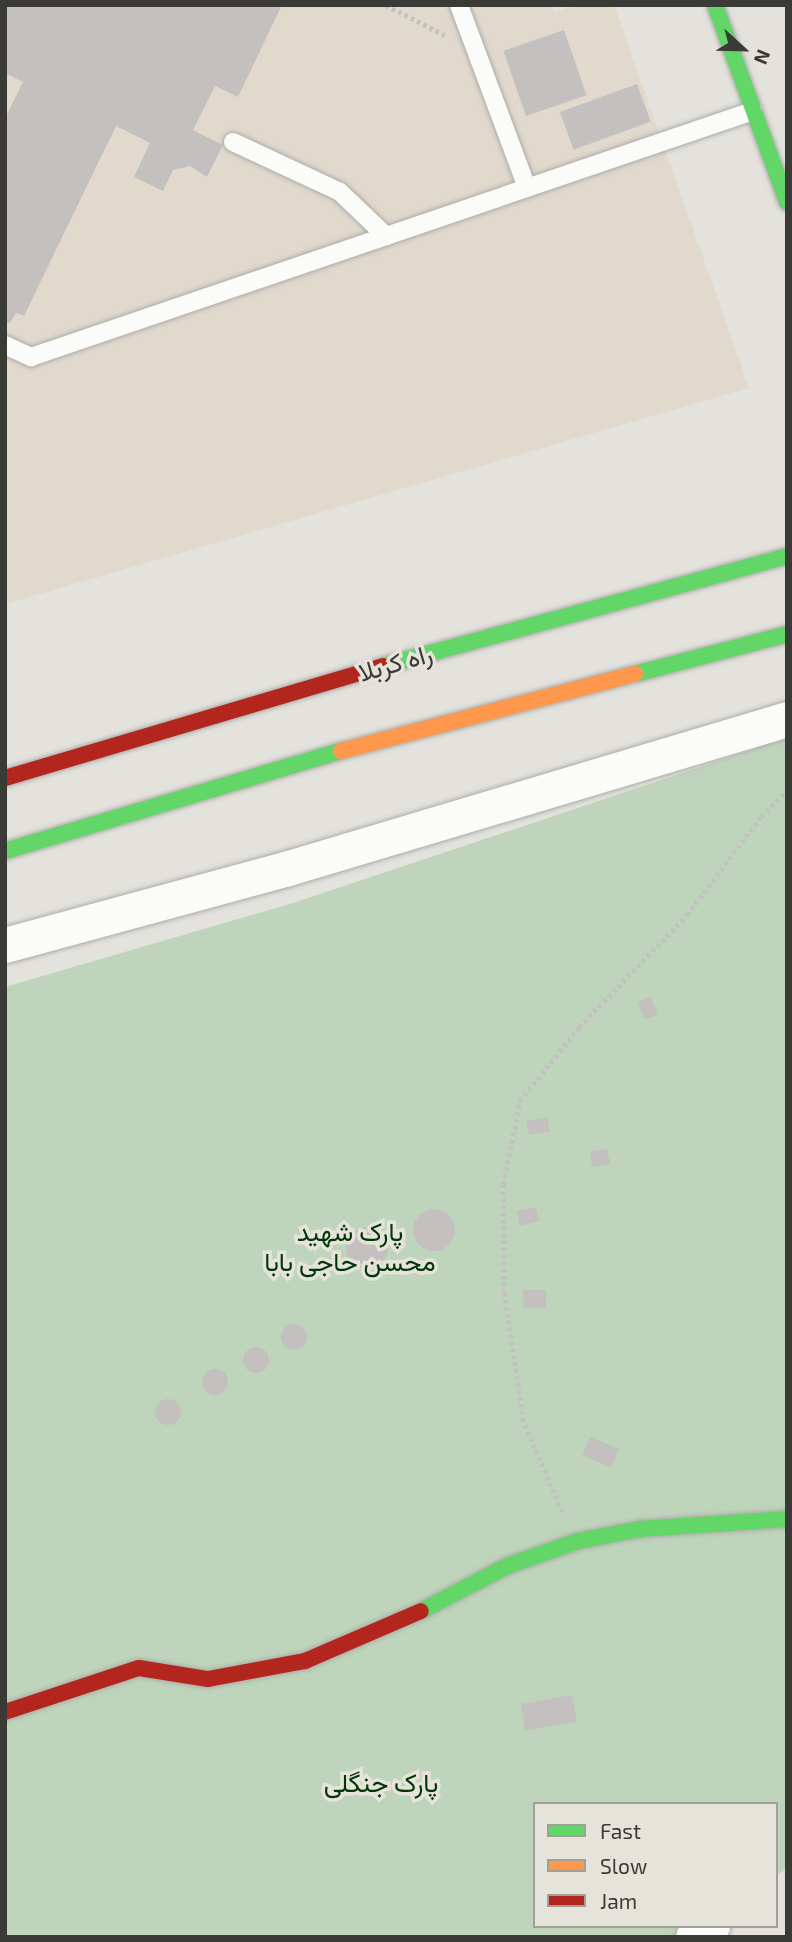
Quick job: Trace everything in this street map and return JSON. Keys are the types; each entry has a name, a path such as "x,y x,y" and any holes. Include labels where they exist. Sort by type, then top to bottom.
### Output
{"main road":[{"path":"715,5 787,202"},
{"name":"راه کربلا","path":"5,778 262,699 787,556"},
{"path":"5,851 274,769 787,634"},
{"path":"5,1712 139,1668 208,1679 305,1661 400,1622 507,1566 578,1541 640,1529 787,1519"}],"street":[{"path":"5,945 285,869 787,719"},
{"path":"693,1937 709,1928"}],"lane":[{"path":"458,5 527,188"},
{"path":"5,345 31,357 753,111"},
{"path":"233,142 340,192 386,236"}],"path":[{"path":"386,5 475,50"},
{"path":"578,1541 555,1500 523,1420 504,1293 503,1184 520,1101 579,1027 687,915 761,817 787,791"}],"shaded area":[{"path":"5,5 551,5 554,12 579,5 614,5 749,388 5,604"}],"green space":[{"name":"پارک شهید محسن حاجی بابا","path":"787,738 787,1869 778,1874 778,1802 533,1802 533,1928 688,1928 672,1937 5,1937 5,987 293,903"}],"building":[{"path":"5,5 282,5 238,97 215,86 193,130 223,145 207,177 190,166 173,170 163,191 134,177 150,143 116,126 24,316 16,313 10,323 5,321 5,118 23,82 5,73"},
{"path":"564,30 586,95 526,116 503,51"},
{"path":"637,84 651,122 574,150 560,112"},
{"path":"651,997 658,1015 645,1020 638,1002"},
{"path":"547,1117 550,1131 529,1135 526,1121"},
{"path":"607,1148 610,1164 592,1167 589,1151"},
{"path":"536,1207 539,1222 519,1226 516,1211"},
{"path":"434,1209 449,1215 455,1230 449,1245 434,1251 419,1245 413,1230 419,1215"},
{"path":"367,1227 382,1233 388,1248 382,1263 367,1269 352,1263 346,1248 352,1233"},
{"path":"523,1290 546,1290 546,1308 523,1308"},
{"path":"294,1324 303,1328 307,1337 303,1346 294,1350 285,1346 281,1337 285,1328"},
{"path":"256,1347 265,1351 269,1360 265,1369 256,1373 247,1369 243,1360 247,1351"},
{"path":"215,1369 224,1373 228,1382 224,1391 215,1395 206,1391 202,1382 206,1373"},
{"path":"168,1399 177,1403 181,1412 177,1421 168,1425 159,1421 155,1412 159,1403"},
{"path":"590,1437 619,1449 611,1467 583,1456"},
{"path":"572,1695 577,1722 525,1731 521,1704"}],"traffic: fast":[{"path":"715,5 787,202"},
{"path":"383,666 787,556"},
{"path":"635,674 787,634"},
{"path":"5,851 341,751"},
{"path":"421,1611 507,1566 578,1541 640,1529 787,1519"}],"traffic: slow":[{"path":"341,751 635,674"}],"traffic: jam":[{"path":"5,778 383,666"},
{"path":"5,1712 139,1668 208,1679 305,1661 421,1611"}],"park label":[{"name":"پارک جنگلی","path":"381,1782"}]}
